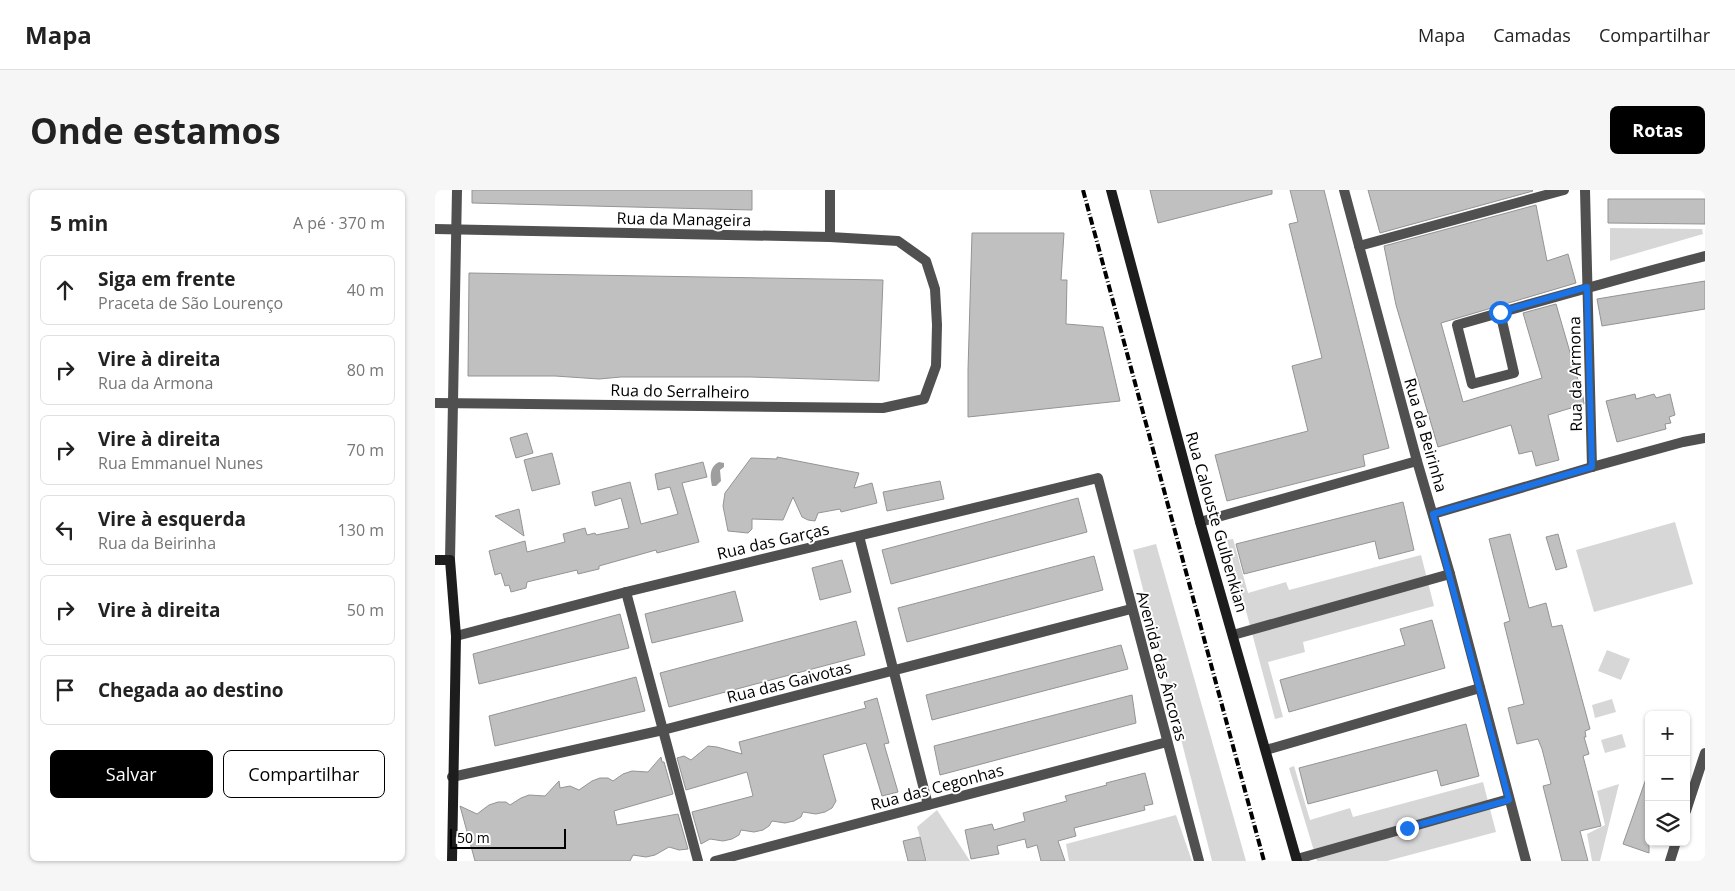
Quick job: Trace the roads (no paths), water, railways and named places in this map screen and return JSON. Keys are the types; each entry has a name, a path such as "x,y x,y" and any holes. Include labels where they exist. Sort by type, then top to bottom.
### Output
{"street":[{"path":"452,861 456,636 450,560 457,190"},
{"path":"830,190 830,237"},
{"name":"Rua Calouste Gulbenkian","path":"1111,190 1200,522 1297,860"},
{"name":"Rua da Beirinha","path":"1344,190 1526,861"},
{"path":"1359,246 1564,190"},
{"name":"Rua da Armona","path":"1585,190 1592,467"},
{"name":"Rua da Manageira","path":"435,229 830,237 897,241 926,261 935,289 937,325 936,366 924,399"},
{"path":"1500,312 1513,372 1472,384 1457,325 1500,312 1587,287 1705,256"},
{"name":"Rua do Serralheiro","path":"435,403 883,408 924,399"},
{"path":"1433,514 1592,467 1683,442 1705,438"},
{"path":"1200,522 1417,461"},
{"name":"Rua das Garças","path":"456,636 626,592 1098,478"},
{"name":"Avenida das Âncoras","path":"1098,478 1199,861"},
{"path":"859,536 895,670 928,805"},
{"path":"435,560 450,560"},
{"path":"1233,635 1449,574"},
{"path":"626,592 698,861"},
{"name":"Rua das Gaivotas","path":"452,777 663,730 1131,608"},
{"path":"1266,750 1480,688"},
{"name":"Rua das Cegonhas","path":"715,861 1167,742"},
{"path":"1689,801 1705,753"},
{"path":"1297,860 1509,800"},
{"path":"1670,861 1675,846"}],"railway":[{"path":"1083,190 1264,861"}]}
